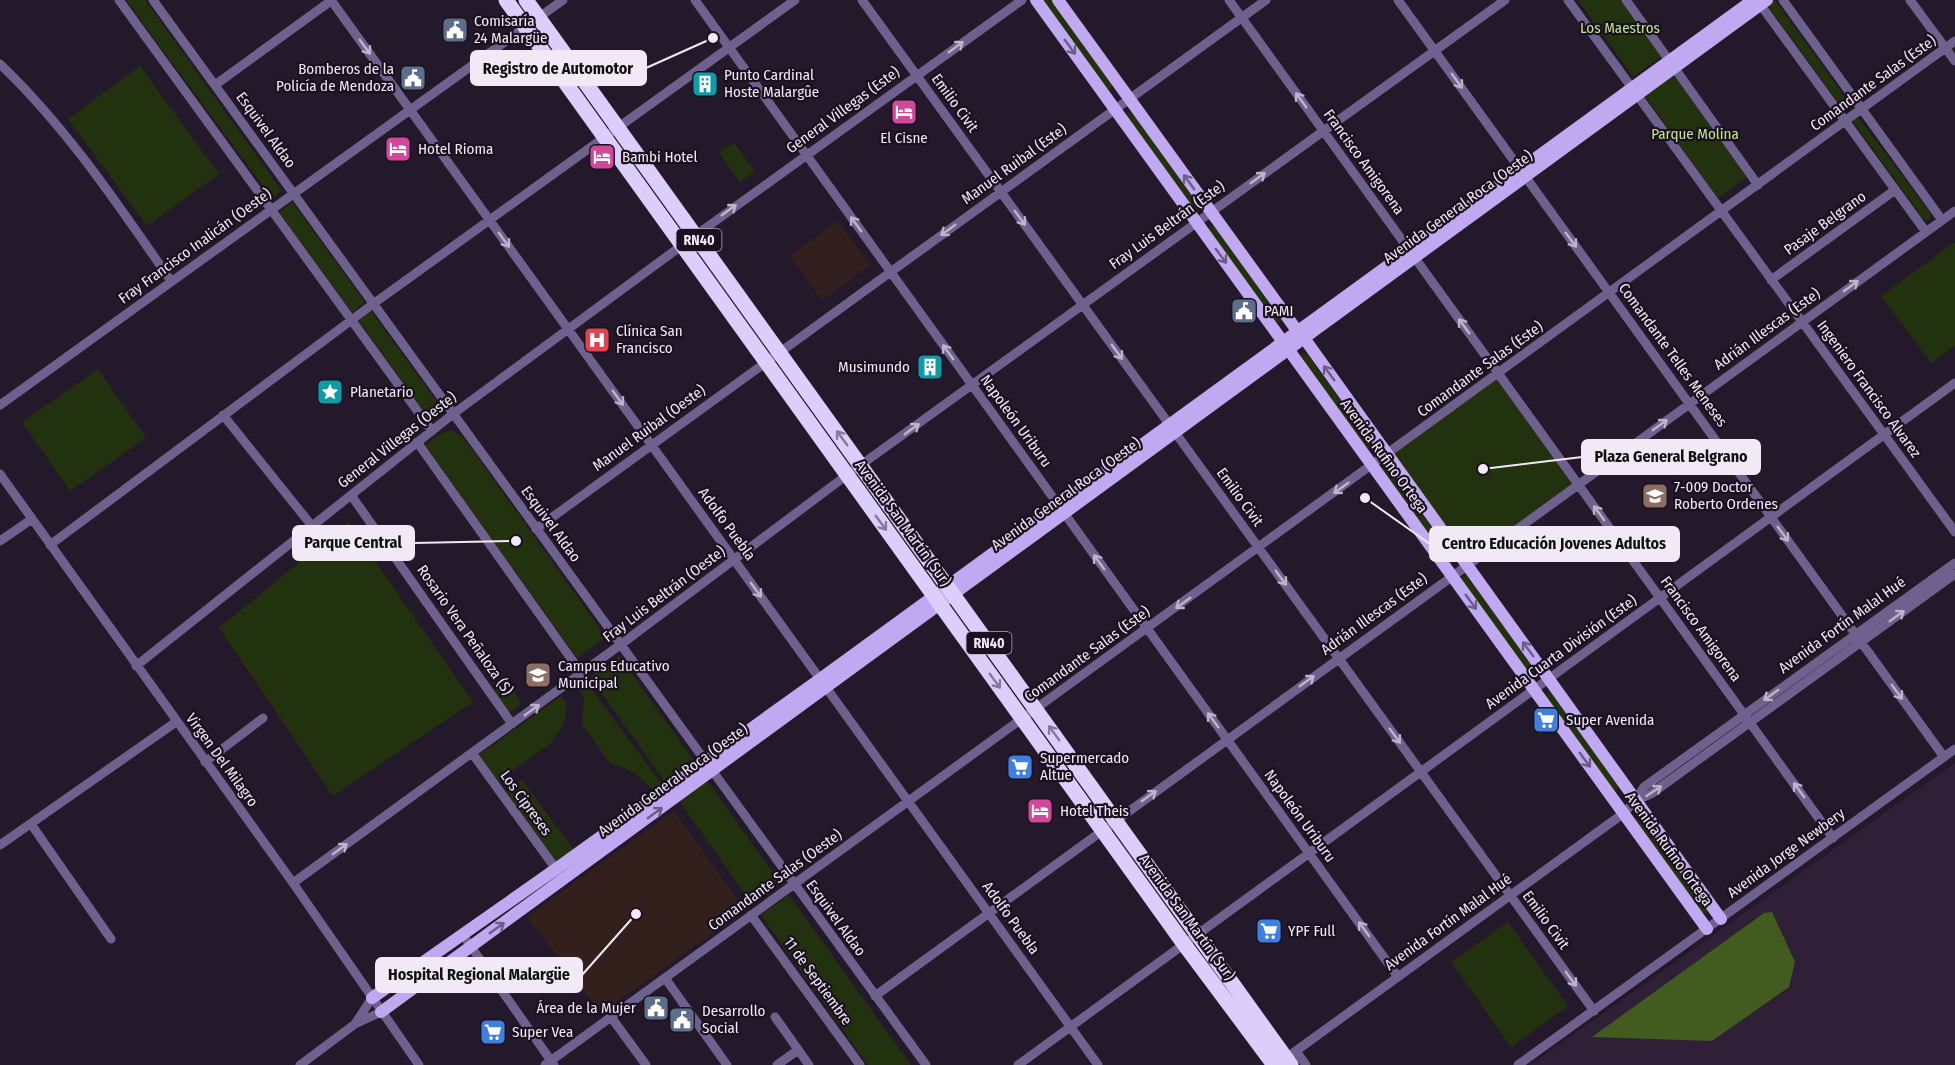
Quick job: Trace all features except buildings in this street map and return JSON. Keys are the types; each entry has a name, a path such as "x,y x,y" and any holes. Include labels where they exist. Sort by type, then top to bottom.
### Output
{"highway":[{"name":"Avenida San Martín (Sur)","path":"506,0 1184,944 1285,1061"},
{"name":"Avenida San Martín (Sur)","path":"526,0 1198,934 1285,1061"}],"main road":[{"name":"Avenida Rufino Ortega","path":"1036,0 1707,929"},
{"name":"Avenida Rufino Ortega","path":"1058,0 1388,454 1721,919"},
{"name":"Avenida General Roca (Oeste)","path":"381,1012 471,947 708,766 1760,1"},
{"name":"Avenida General Roca (Oeste)","path":"372,998 708,766"}],"street":[{"path":"119,0 432,430"},
{"name":"Esquivel Aldao","path":"153,0 926,1065"},
{"path":"215,86 332,0"},
{"name":"Adolfo Puebla","path":"332,0 1098,1065"},
{"name":"Fray Francisco Inalicán (Oeste)","path":"0,405 563,0"},
{"name":"Napoleón Uriburu","path":"695,0 1398,977"},
{"path":"50,545 373,304 795,0"},
{"name":"Emilio Civit","path":"862,0 1594,1011"},
{"name":"General Villegas (Este)","path":"682,245 1022,0"},
{"name":"Francisco Amigorena","path":"1229,0 1833,838"},
{"name":"Manuel Ruibal (Este)","path":"780,352 1266,0"},
{"name":"Comandante Telles Meneses","path":"1398,0 1944,757"},
{"name":"Fray Luis Beltrán (Este)","path":"847,475 1505,0"},
{"name":"Ingeniero Francisco Alvarez","path":"1568,0 1955,532"},
{"path":"1626,0 1758,185"},
{"path":"1783,0 1942,220"},
{"path":"1910,0 1955,61"},
{"path":"1760,1 1926,232"},
{"name":"Comandante Salas (Este)","path":"1023,720 1955,41"},
{"path":"0,64 22,86 101,180 171,281"},
{"name":"Pasaje Belgrano","path":"1771,280 1895,190"},
{"name":"Adrián Illescas (Este)","path":"875,996 1955,211"},
{"name":"General Villegas (Oeste)","path":"136,666 432,430 682,245"},
{"name":"Manuel Ruibal (Oeste)","path":"536,529 780,352"},
{"name":"Avenida Cuarta División (Este)","path":"1018,1065 1955,384"},
{"path":"223,416 312,526"},
{"path":"417,442 582,674"},
{"name":"Virgen Del Milagro","path":"0,474 293,883 419,1065"},
{"name":"Fray Luis Beltrán (Oeste)","path":"293,883 582,674 847,475"},
{"name":"Rosario Vera Peñaloza (S)","path":"351,495 512,724"},
{"path":"0,541 32,519"},
{"name":"Avenida Fortín Malal Hué","path":"1285,1061 1624,813 1644,787 1747,719 1858,638 1955,563"},
{"name":"Avenida Fortín Malal Hué","path":"1858,638 1955,574"},
{"path":"206,762 263,718"},
{"name":"Comandante Salas (Oeste)","path":"550,1063 1023,720"},
{"path":"0,845 176,722"},
{"name":"Avenida Jorge Newbery","path":"1518,1065 1955,749"},
{"name":"Los Cipreses","path":"472,753 556,869"},
{"path":"31,824 111,939"},
{"name":"11 de Septiembre","path":"752,915 860,1065"},
{"path":"462,934 550,1063"},
{"path":"665,978 727,1065"},
{"path":"355,1024 372,998"},
{"path":"300,1065 355,1024 381,1012"},
{"path":"611,1017 646,1065"},
{"path":"775,1017 809,1065"},
{"path":"777,1065 798,1050"},
{"path":"312,1056 318,1065"},
{"path":"1285,1061 1306,1065"}],"shaded area":[{"path":"838,221 870,265 822,300 790,256"},
{"path":"1955,763 1955,1065 1530,1065 1543,1056"},
{"path":"674,811 745,910 601,1013 527,917"}],"green space":[{"path":"126,0 145,0 282,191 272,198"},
{"path":"1042,0 1052,0 1113,84 1111,89 1106,88"},
{"name":"Los Maestros","path":"1578,0 1622,0 1662,56 1633,77"},
{"path":"1773,0 1850,104 1849,110 1843,109 1769,7 1768,3"},
{"path":"140,66 219,174 147,226 68,119"},
{"name":"Parque Molina","path":"1671,71 1747,177 1718,198 1642,92"},
{"path":"1128,112 1133,113 1199,204 1198,210 1195,210 1126,115"},
{"path":"1858,117 1931,214 1929,220 1923,218 1854,123 1853,120"},
{"path":"734,143 755,171 740,182 719,153"},
{"path":"292,202 365,302 352,312 279,212"},
{"path":"1213,225 1281,318 1280,323 1275,322 1209,231 1208,228"},
{"path":"1955,242 1955,346 1931,363 1881,296"},
{"path":"371,311 437,402 440,410 437,417 431,421 359,321"},
{"path":"1302,353 1307,354 1373,445 1372,450 1367,449 1301,358"},
{"path":"98,369 146,438 70,491 22,422"},
{"path":"1498,374 1578,484 1468,565 1388,454"},
{"path":"452,430 463,437 606,637 577,658 425,445 440,434"},
{"path":"1386,465 1455,558 1453,563 1451,564 1382,471"},
{"path":"348,522 473,702 333,796 219,628"},
{"path":"1466,575 1534,668 1533,673 1528,672 1462,581 1461,578"},
{"path":"619,656 695,762 666,783 590,677"},
{"path":"506,681 522,703 509,713 492,691"},
{"path":"586,682 662,784 653,790 633,772 610,763 582,725 584,698 577,688"},
{"path":"1547,692 1553,694 1619,787 1617,790 1612,789 1546,698"},
{"path":"561,696 567,704 564,723 551,743 498,781 479,755"},
{"path":"706,779 781,884 752,904 678,799"},
{"path":"522,780 574,850 557,862 506,792"},
{"path":"1640,815 1708,911 1707,913 1701,912 1636,821 1637,816"},
{"path":"789,895 911,1065 868,1065 761,915"},
{"path":"1772,912 1795,962 1789,987 1712,1041 1592,1037 1764,913"},
{"path":"1508,922 1568,1006 1511,1047 1451,962"}],"place":[{"name":"Comisaría 24 Malargüe","path":"455,30"},
{"name":"Registro de Automotor","path":"713,38"},
{"name":"Bomberos de la Policía de Mendoza","path":"413,78"},
{"name":"Punto Cardinal Hoste Malargûe","path":"705,84"},
{"name":"El Cisne","path":"904,112"},
{"name":"Hotel Rioma","path":"398,149"},
{"name":"Bambi Hotel","path":"602,157"},
{"name":"PAMI","path":"1244,311"},
{"name":"Clínica San Francisco","path":"597,340"},
{"name":"Musimundo","path":"930,367"},
{"name":"Planetario","path":"330,392"},
{"name":"Plaza General Belgrano","path":"1483,469"},
{"name":"7-009 Doctor Roberto Ordenes","path":"1655,496"},
{"name":"Centro Educación Jovenes Adultos","path":"1365,498"},
{"name":"Parque Central","path":"516,541"},
{"name":"Campus Educativo Municipal","path":"538,675"},
{"name":"Super Avenida","path":"1546,720"},
{"name":"Supermercado Altue","path":"1020,767"},
{"name":"Hotel Theis","path":"1040,811"},
{"name":"Hospital Regional Malargüe","path":"636,914"},
{"name":"YPF Full","path":"1269,931"},
{"name":"Área de la Mujer","path":"656,1008"},
{"name":"Desarrollo Social","path":"682,1020"},
{"name":"Super Vea","path":"493,1032"}]}
